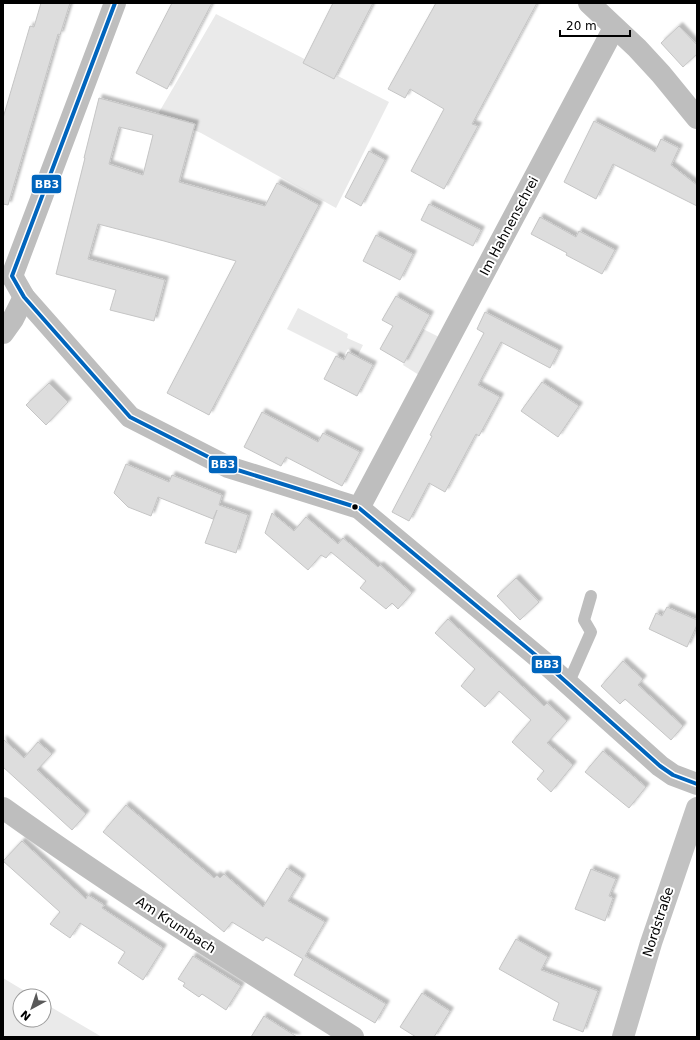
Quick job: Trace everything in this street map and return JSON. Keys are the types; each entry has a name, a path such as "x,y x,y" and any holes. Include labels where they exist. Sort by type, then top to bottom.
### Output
{"main road":[{"name":"Nordstraße","path":"623,1037 651,944 697,808"}],"street":[{"path":"116,3 7,274 24,297 130,417 228,467 359,508 545,663 660,766 674,775 697,784"},
{"path":"589,3 637,48 697,118"},
{"name":"Im Hahnenschrei","path":"359,508 614,28"},
{"path":"3,333 13,319 24,297"},
{"name":"Am Krumbach","path":"3,808 145,906 353,1037"}],"lane":[{"path":"566,682 572,675 591,632 584,620 591,596"}],"shaded area":[{"path":"216,14 389,102 336,208 201,133 158,114"},
{"path":"298,308 348,334 347,338 363,345 358,355 348,349 343,357 287,329"},
{"path":"423,329 439,337 419,375 403,365"},
{"path":"3,978 20,988 12,988 12,1028 52,1028 52,1008 102,1037 3,1037"}],"building":[{"path":"41,3 70,3 60,35 58,34 8,205 3,204 3,118 30,26 34,27"},
{"path":"172,3 212,3 167,89 136,73"},
{"path":"333,3 373,3 334,79 303,63"},
{"path":"436,3 537,3 472,124 478,126 444,189 411,171 444,109 410,89 405,98 388,89"},
{"path":"679,26 697,45 697,54 683,67 661,43"},
{"path":"99,98 195,124 179,182 265,206 277,183 319,205 209,415 167,393 236,261 98,224 88,259 165,280 154,321 110,310 116,290 56,274","holes":["119,127 153,135 143,175 109,164"]},
{"path":"594,121 655,152 661,139 679,148 671,165 697,185 697,206 613,164 596,199 564,182"},
{"path":"369,151 385,160 361,206 345,197"},
{"path":"429,204 481,230 473,246 421,220"},
{"path":"540,217 576,237 579,231 615,250 602,274 531,234"},
{"path":"376,235 413,254 400,280 363,261"},
{"path":"396,296 430,315 404,363 380,349 393,326 382,320"},
{"path":"485,312 559,350 550,368 501,342 478,385 500,397 479,436 476,434 445,492 429,483 409,521 392,512 432,436 430,435 484,333 477,329"},
{"path":"348,352 373,365 357,396 324,379 336,356 344,360"},
{"path":"542,382 579,406 558,437 521,411"},
{"path":"49,383 68,402 46,425 26,405"},
{"path":"262,412 318,442 323,433 360,452 342,486 286,457 281,466 244,447"},
{"path":"126,464 169,482 172,475 222,495 219,505 248,515 236,553 205,543 217,510 213,519 158,497 151,516 128,507 114,493"},
{"path":"272,513 294,531 306,517 338,544 343,538 378,567 380,565 412,593 398,609 392,603 386,609 360,588 366,581 331,552 326,558 321,555 308,570 265,533"},
{"path":"516,578 539,602 520,620 497,596"},
{"path":"667,607 697,620 697,625 687,647 649,629 656,613 662,616"},
{"path":"448,619 544,706 547,703 567,721 547,743 573,765 551,792 537,779 544,771 512,742 531,720 499,691 485,707 461,686 475,669 435,633"},
{"path":"623,661 643,679 638,685 683,726 671,740 625,699 620,704 601,686"},
{"path":"3,739 24,758 38,742 52,754 37,770 86,814 72,830 3,767"},
{"path":"603,751 646,787 629,808 585,772"},
{"path":"126,805 214,878 217,875 220,878 224,874 263,907 287,868 302,878 288,901 325,922 305,956 386,1004 375,1023 294,975 303,959 266,937 263,941 232,922 224,932 103,832"},
{"path":"22,841 86,899 88,895 104,905 102,908 163,948 143,980 118,963 125,952 80,923 70,938 50,924 60,912 3,861"},
{"path":"591,869 616,879 609,896 613,898 605,921 575,909"},
{"path":"516,939 548,957 541,970 598,991 583,1032 553,1020 559,1003 499,969"},
{"path":"193,956 241,986 226,1010 202,994 199,997 183,986 185,983 178,979"},
{"path":"422,993 450,1011 434,1037 416,1037 400,1027"},
{"path":"264,1016 297,1037 251,1037"}],"transit line":[{"name":"BB3","path":"115,3 12,276 24,297 130,417 228,467 359,508 545,663 660,766 673,775 697,784"}]}
